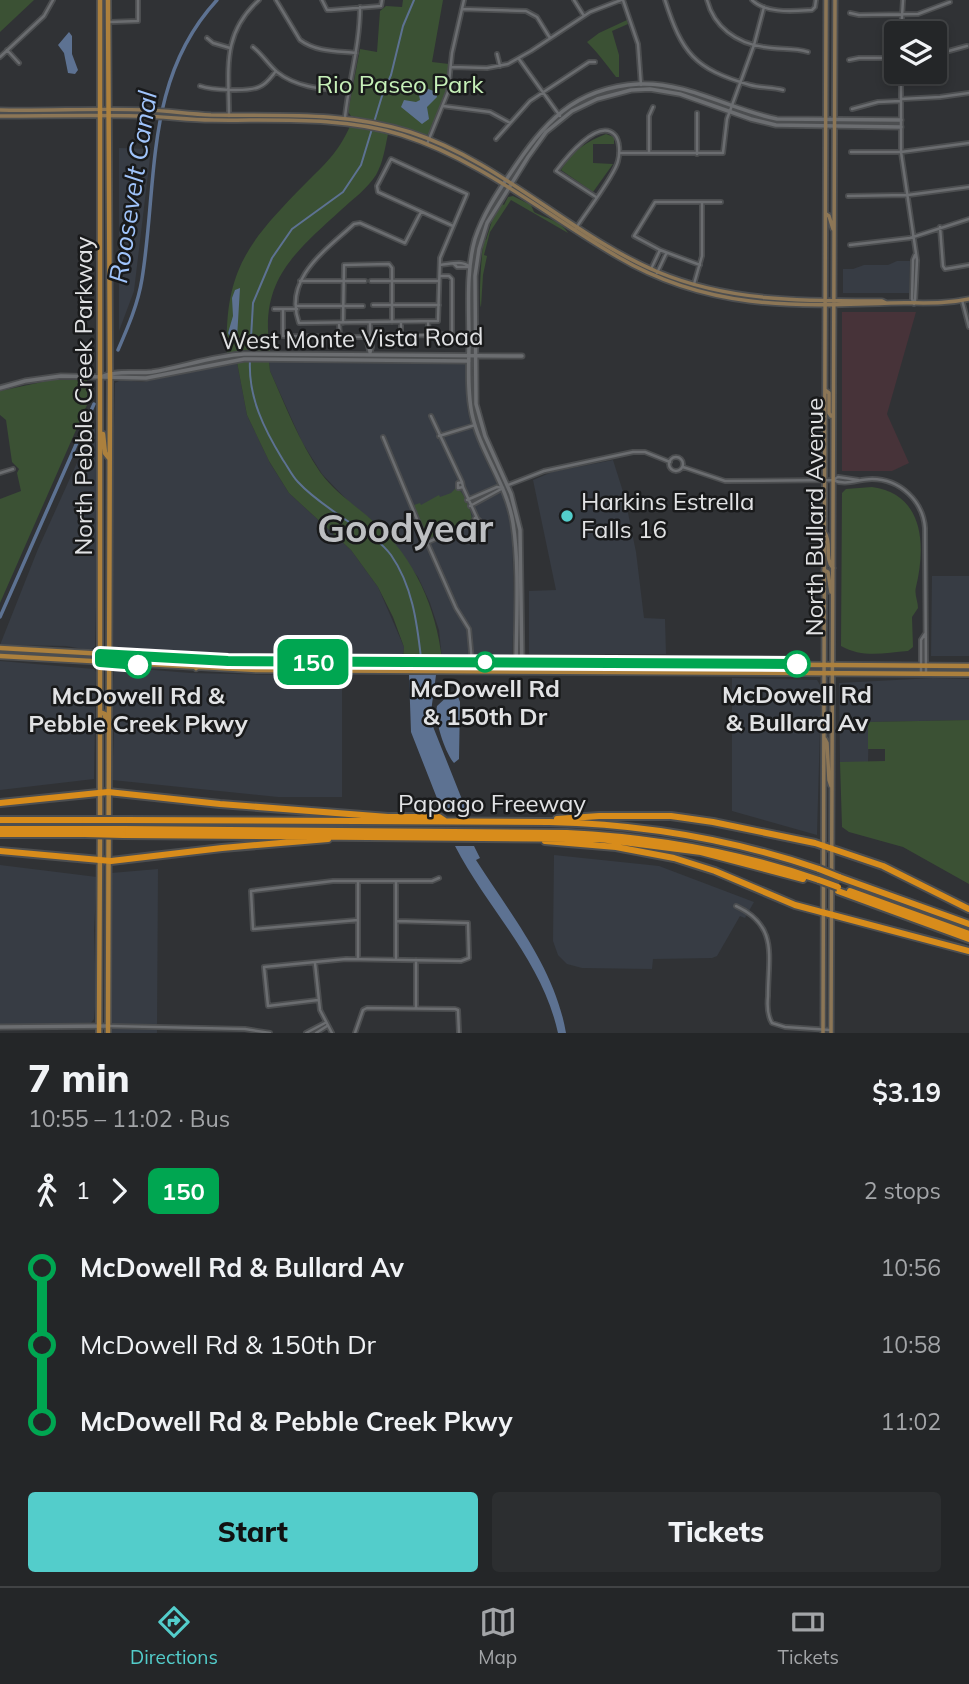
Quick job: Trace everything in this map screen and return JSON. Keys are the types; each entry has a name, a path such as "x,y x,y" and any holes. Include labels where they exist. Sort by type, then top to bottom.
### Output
{"highway":[{"path":"0,803 104,792 388,817 439,817 447,822"},
{"path":"549,822 578,817 671,816 713,822 833,847 883,866 969,909"},
{"name":"Papago Freeway","path":"0,820 549,822 617,825 685,834 763,851 969,924"},
{"name":"Papago Freeway","path":"0,831 583,838 667,846 738,860 819,882 969,936"},
{"path":"123,832 567,832 622,835 706,848 775,865 819,882"},
{"path":"0,851 104,860 347,836"},
{"path":"494,836 598,845 674,858 715,871 781,900 824,914 969,951"}],"main road":[{"name":"North Pebble Creek Parkway","path":"100,0 100,712 104,792"},
{"name":"North Pebble Creek Parkway","path":"104,792 109,727 108,0"},
{"name":"North Bullard Avenue","path":"823,1031 826,0"},
{"name":"North Bullard Avenue","path":"831,1031 835,0"},
{"path":"100,22 108,22"},
{"path":"0,113 157,110 229,118 299,114 345,117 380,130 428,141"},
{"path":"109,113 382,124 428,141 507,184 651,271 693,290 774,305 882,301 914,304 969,299"},
{"path":"826,214 829,215 833,230"},
{"path":"657,274 740,298"},
{"path":"825,390 829,393 829,413 832,417"},
{"path":"101,430 105,453 109,458"},
{"path":"824,531 828,537 829,563 833,568"},
{"path":"824,570 828,572 829,587 833,595"},
{"path":"0,648 228,661 969,666"},
{"path":"15,648 15,657"},
{"path":"0,656 195,669 969,674"},
{"path":"169,667 197,660"},
{"path":"195,669 200,665 228,661"},
{"path":"323,671 335,666 349,666 352,662"},
{"path":"570,672 591,667 594,663"},
{"path":"593,672 596,668 614,667 621,663"},
{"path":"670,663 670,673"},
{"path":"718,673 745,667 747,663"},
{"path":"100,712 105,714 109,727"},
{"path":"824,739 827,743 832,788"},
{"path":"104,792 108,1033"},
{"path":"99,1033 99,952 104,860"},
{"path":"99,952 108,949"}],"street":[{"path":"0,57 44,16 53,0"},
{"path":"108,22 138,21 138,0"},
{"path":"229,118 230,48 240,20 259,0"},
{"path":"276,0 300,40 306,44 356,54"},
{"path":"322,0 327,10 382,6 382,0"},
{"path":"428,141 451,81 452,52 464,0"},
{"path":"574,0 584,16"},
{"path":"451,67 475,69 500,66 519,59 584,16 622,0 638,44 641,87"},
{"path":"665,0 676,33 693,58 704,66 740,81 783,90"},
{"path":"707,0 711,13 729,34 754,45 808,52"},
{"path":"752,0 764,7 784,10 814,9 816,0"},
{"path":"901,21 903,0"},
{"path":"849,13 901,15 929,12 950,2"},
{"path":"345,117 356,54 360,7"},
{"path":"619,153 721,154 725,151 725,128 730,108 754,45 764,7"},
{"path":"463,9 526,11 537,17 550,38"},
{"path":"207,38 213,43 230,48"},
{"path":"253,47 276,71 302,85 348,91"},
{"path":"947,52 967,47"},
{"path":"7,50 19,63"},
{"path":"497,54 500,66"},
{"path":"849,60 884,58"},
{"path":"519,59 560,116"},
{"path":"496,139 523,107 542,92 589,62 595,62"},
{"path":"200,86 209,89 259,88 276,71"},
{"path":"901,84 901,152 914,236 914,304"},
{"path":"519,671 521,541 516,511 488,444 475,401 475,361 472,355 473,267 487,223 507,184 540,131 596,93 616,87 680,88 776,125 825,127 833,124 901,120"},
{"path":"852,108 878,102 969,93"},
{"path":"443,106 490,112 510,123"},
{"path":"649,153 649,116 653,107"},
{"path":"730,108 777,119 901,127"},
{"path":"697,113 697,154"},
{"path":"576,228 618,163 619,143 613,133 606,130 599,131 581,143 556,171 596,197"},
{"path":"851,152 901,152 969,143"},
{"path":"421,212 405,243 357,222 314,261 300,281 297,307 299,323 438,321 439,265 467,194 391,159 376,189 453,226"},
{"path":"848,196 908,195 969,187"},
{"path":"694,284 702,256 702,202"},
{"path":"700,265 660,250 634,236 653,204 721,202"},
{"path":"850,245 914,236 969,219"},
{"path":"940,227 945,269 969,265"},
{"path":"651,271 660,250"},
{"path":"657,274 667,253"},
{"path":"439,265 466,263 473,267"},
{"path":"340,337 344,265 391,265 392,323"},
{"path":"372,281 452,278 452,334 378,337"},
{"path":"300,281 365,281"},
{"path":"962,300 969,327"},
{"path":"373,305 439,305"},
{"path":"274,309 363,306"},
{"path":"283,309 283,336 363,337"},
{"path":"401,322 401,336"},
{"path":"428,322 429,336"},
{"path":"370,323 370,357"},
{"path":"472,355 469,360 470,394 475,425 506,486"},
{"name":"West Monte Vista Road","path":"0,388 53,377 156,377 244,356 475,361"},
{"name":"West Monte Vista Road","path":"370,357 522,356"},
{"path":"428,542 474,520 462,488 457,486 460,482 431,416"},
{"path":"439,436 475,425"},
{"path":"383,437 456,608 470,632 472,662"},
{"path":"470,507 506,486 544,471 634,452 645,452 670,462"},
{"path":"670,462 673,458 679,458 683,461 683,467"},
{"path":"670,462 674,471 683,467"},
{"path":"683,467 725,481 833,480 838,477 884,480 904,489 919,506 924,522 927,639 924,674"},
{"path":"0,473 13,469"},
{"path":"467,499 506,486"},
{"path":"358,920 253,929 251,891 358,880 432,881 439,878"},
{"path":"358,880 358,959"},
{"path":"396,881 396,960"},
{"path":"736,905 759,920 766,933 767,1010 772,1023 785,1027 831,1031"},
{"path":"318,1000 268,1006 264,967 358,959 461,961 469,958 468,923 397,921"},
{"path":"416,960 416,1008"},
{"path":"315,961 318,1000 326,1025 332,1033"},
{"path":"355,1033 363,1010 416,1008 458,1010 458,1033"},
{"path":"306,1033 326,1025"},
{"path":"316,1033 326,1025"},
{"path":"0,1027 108,1026 195,1031 245,1029 268,1033"}],"shaded area":[{"path":"119,148 151,149 134,291 119,331"},
{"path":"897,261 910,261 909,293 843,293 843,269 864,265 888,265"},
{"path":"842,312 916,312 887,414 909,463 892,471 842,471"},
{"path":"237,362 247,415 270,463 289,493 351,550 378,587 404,647 403,659 191,656 113,647 115,383 121,380 142,382"},
{"path":"269,362 462,362 467,365 467,407 470,421 504,498 512,530 512,658 442,659 439,630 418,577 375,523 349,502 322,474 302,442 270,371"},
{"path":"95,423 98,527 95,647 89,650 66,646 0,645 38,549"},
{"path":"613,460 625,498 636,552 644,618 665,619 666,654 529,654 529,591 556,590 533,480 552,472"},
{"path":"932,576 969,576 969,656 931,656"},
{"path":"0,661 94,669 94,779 0,790"},
{"path":"117,667 190,673 278,675 281,678 292,675 342,674 342,797 278,797 112,780 112,696 114,671"},
{"path":"732,678 817,680 820,685 817,835 732,811"},
{"path":"933,678 969,679 969,720 869,722 868,762 840,762 839,683"},
{"path":"554,855 659,866 754,902 745,918 740,916 717,956 712,958 653,959 652,969 582,968 567,964 558,955 553,941"},
{"path":"0,865 97,877 94,930 96,996 94,1019 90,1024 0,1025"},
{"path":"158,869 157,1033 112,1033 111,873"}],"green space":[{"path":"0,0 34,0 0,32"},
{"name":"Rio Paseo Park","path":"403,0 443,0 432,62 449,64 446,91 429,134 426,135 351,116 348,112 360,49 377,52 380,11 386,6 402,7"},
{"path":"627,20 628,24 612,31 619,55 619,77 616,77 587,42 599,33"},
{"path":"350,126 388,134 376,175 308,241 283,271 270,306 270,351 244,350 227,353 230,300 244,259 268,223 330,158"},
{"path":"606,134 614,137 614,144 593,144 593,163 613,164 593,192 561,170 569,157 580,148"},
{"path":"513,196 531,205 534,212 561,225 568,233 511,200 490,232 484,255 487,256 481,307 484,239 486,240 492,221 502,204 504,205 508,197"},
{"path":"237,362 269,362 270,371 293,423 320,472 402,552 429,603 442,659 403,659 404,647 378,587 351,550 289,493 269,461 247,415"},
{"path":"51,380 87,380 87,405 0,603 0,499 21,491 17,473 19,469 12,462 6,420 0,415 0,391"},
{"path":"457,487 467,503 472,522 435,535 429,540 414,505 421,505 439,495 440,497 451,493"},
{"path":"872,487 889,492 902,500 917,524 921,555 916,590 918,608 912,617 913,647 908,651 865,653 841,646 842,493 846,489"},
{"path":"969,720 969,884 903,847 849,832 842,827 840,762 885,761 885,749 868,749 868,722"}],"water":[{"path":"69,32 72,36 72,54 78,70 75,74 68,73 64,53 58,45"},
{"path":"421,86 436,92 437,97 427,107 429,119 422,124 401,107 404,100 420,100 418,90"},
{"path":"240,288 237,338 232,342 228,333 233,316 232,298 235,290"},
{"path":"409,675 436,675 430,719 467,812 442,811 411,732"},
{"path":"451,693 457,694 460,702 459,759 454,763 441,736 436,712 437,706"},
{"path":"455,846 474,846 480,858 476,860 542,964 560,1009 566,1033 558,1033 540,982"}],"waterway":[{"name":"Roosevelt Canal","path":"118,350 142,279 158,132 165,97 177,63 193,31 217,0"},
{"path":"250,355 253,303 272,258 292,229 343,192 361,165 391,75 403,26 414,0"},
{"path":"250,360 252,387 259,412 294,477 321,502 379,542 398,567 412,604 421,658"},
{"name":"Roosevelt Canal","path":"0,617 94,404"}],"bus line":[{"name":"150","path":"138,665 100,662 100,654 228,661 797,664"}],"place":[{"name":"Harkins Estrella Falls 16","path":"567,516"},
{"name":"McDowell Rd & 150th Dr","path":"485,662"},
{"name":"McDowell Rd & Bullard Av","path":"797,664"},
{"name":"McDowell Rd & Pebble Creek Pkwy","path":"138,665"}],"district":[{"name":"Goodyear","path":"405,529"}]}
